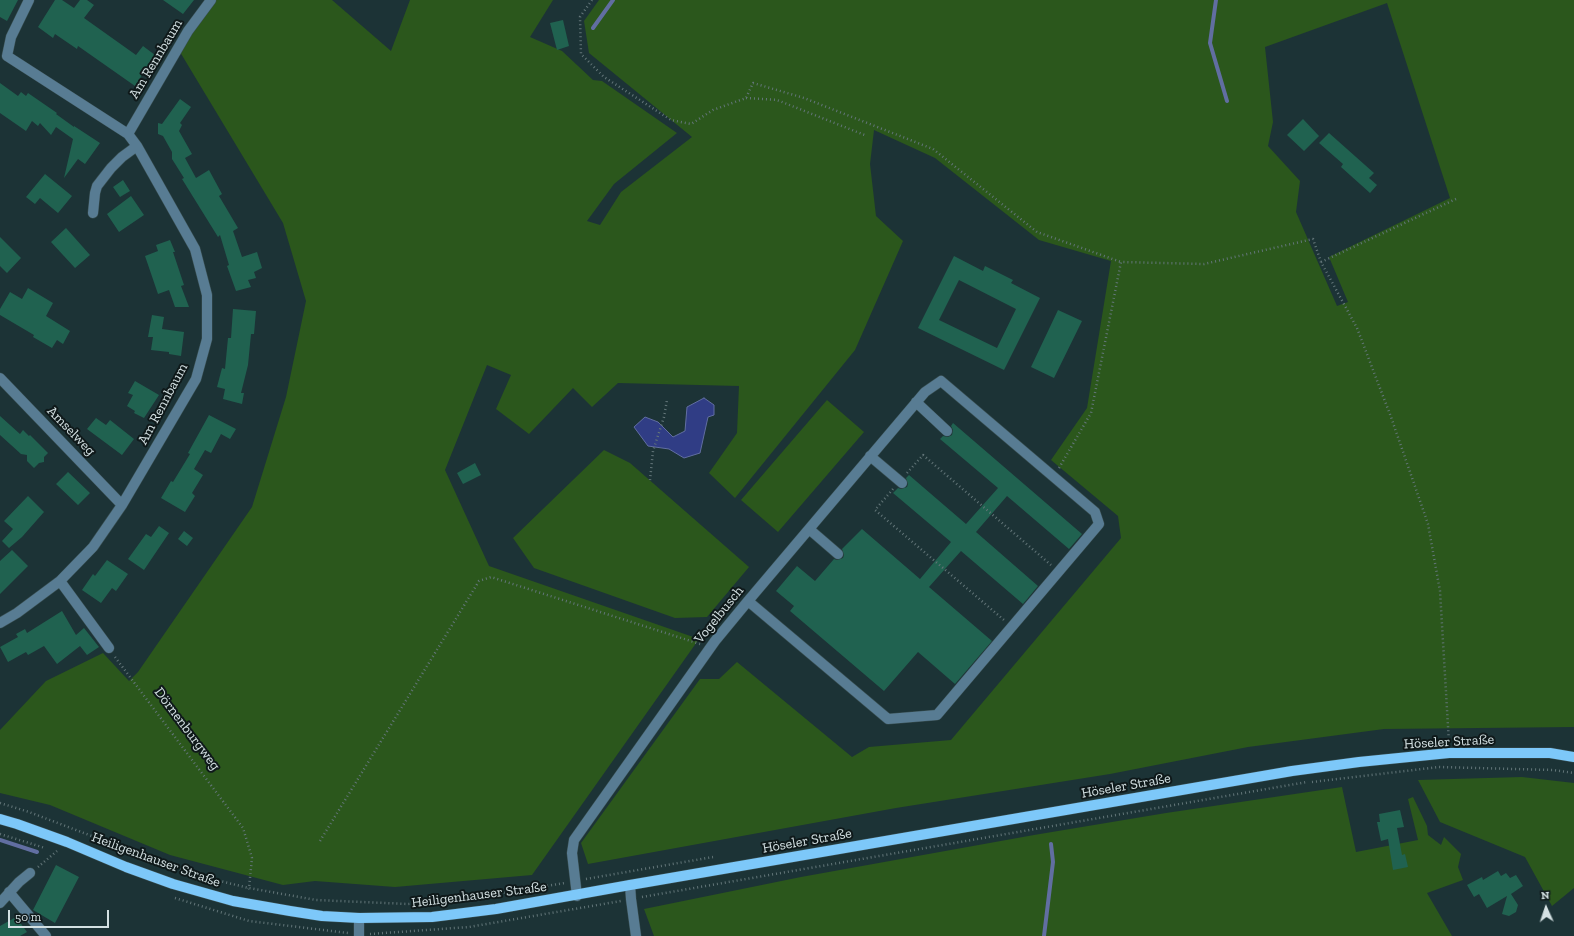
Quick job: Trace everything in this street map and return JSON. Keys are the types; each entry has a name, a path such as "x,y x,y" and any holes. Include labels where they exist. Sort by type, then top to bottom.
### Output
{"main road":[{"name":"Höseler Straße","path":"686,876 1292,771 1359,762 1449,753 1550,754 1574,757"},
{"name":"Heiligenhauser Straße","path":"0,819 68,842 126,867 173,884 233,901 290,911 359,918 432,917 496,909 686,876"}],"street":[{"path":"3,58 11,37 29,0"},
{"name":"Am Rennbaum","path":"128,134 188,31 211,0"},
{"name":"Am Rennbaum","path":"0,624 60,581 93,547 122,505 196,379 207,339 208,295 195,249 137,146 128,134 3,58"},
{"path":"93,213 97,186 122,157 137,146"},
{"name":"Amselweg","path":"0,378 122,505"},
{"name":"Vogelbusch","path":"577,896 572,853 574,840 710,648 925,392 941,381 1053,476"},
{"path":"916,402 947,431"},
{"path":"870,456 901,482"},
{"path":"748,601 888,719 937,715 1099,524 1095,512 1053,476"},
{"path":"809,529 838,554"},
{"path":"60,581 109,648"},
{"path":"0,903 9,892 30,873"},
{"path":"630,885 636,936"},
{"path":"9,892 46,936"},
{"path":"359,918 359,936"}],"path":[{"path":"592,0 580,17 581,54 604,77 671,120 692,124 713,110 746,98 777,100 867,136"},
{"path":"746,98 753,83 804,98 933,149 1038,232 1121,262 1204,264 1313,239 1321,262 1357,328 1391,417 1428,524 1440,591 1449,753"},
{"path":"1321,262 1456,199"},
{"path":"1053,476 1091,413 1121,262"},
{"path":"650,480 653,452 664,417 667,400"},
{"path":"1012,626 875,510 923,455 1059,572"},
{"path":"320,841 479,582 490,577 710,648"},
{"name":"Dörnenburgweg","path":"109,648 243,828 252,858 249,888"},
{"path":"1441,741 1456,741"},
{"path":"0,803 29,812 191,874 249,888 316,900 408,904 470,898 716,857"},
{"path":"30,873 68,842"},
{"path":"233,901 249,888"}],"green space":[{"path":"215,0 332,0 391,51 410,0 553,0 530,37 562,51 593,80 602,81 677,133 614,184 587,221 600,225 621,192 692,137 589,53 584,21 599,0 1574,0 1574,727 1384,729 1248,747 1110,774 896,808 588,864 581,843 700,679 719,679 737,662 852,757 869,747 951,740 1121,538 1118,516 1051,460 1087,408 1111,261 1039,240 935,158 874,130 870,164 876,216 903,241 855,350 735,498 709,473 737,433 739,386 618,383 592,407 573,388 529,434 496,409 511,375 487,365 445,470 489,566 699,639 532,875 395,887 315,881 283,885 170,855 50,805 0,793 0,730 46,681 103,653 129,681 138,672 252,507 286,397 306,301 283,223 180,52 187,39","holes":["1387,3 1450,198 1329,257 1348,302 1337,306 1296,212 1300,181 1268,146 1273,122 1265,47"]},
{"path":"827,400 864,432 778,532 741,500"},
{"path":"604,450 630,463 749,567 707,617 675,618 534,568 513,538"},
{"path":"1522,777 1574,783 1574,888 1552,906 1525,857 1440,822 1418,780"},
{"path":"1342,787 1356,852 1418,840 1408,799 1413,797 1427,826 1428,835 1441,845 1444,837 1461,854 1458,867 1463,880 1427,893 1452,936 654,936 644,909 801,877 1034,835 1166,813"}],"water":[{"path":"704,398 714,405 714,415 708,417 700,453 684,458 669,449 648,446 634,427 645,417 658,422 673,437 685,431 687,407"}],"building":[{"path":"0,0 18,0 7,21 0,17"},
{"path":"55,0 62,0 74,8 80,0 87,0 94,5 84,18 136,55 143,46 155,55 135,86 78,46 77,49 55,34 53,38 38,27"},
{"path":"163,0 194,0 183,14"},
{"path":"563,20 569,46 557,50 550,23"},
{"path":"0,83 18,96 21,92 26,96 28,93 74,127 100,143 85,164 78,159 64,178 73,139 56,127 51,135 40,123 38,126 32,121 26,131 0,113"},
{"path":"180,99 191,107 180,123 182,125 179,131 192,154 185,158 196,178 209,170 222,194 219,196 238,228 233,231 242,257 257,252 262,268 254,272 256,278 248,280 251,287 236,291 227,266 229,265 220,235 218,237 182,179 184,178 172,159 172,152 163,136 158,134 158,123 162,124"},
{"path":"1303,119 1319,136 1304,151 1287,135"},
{"path":"1329,133 1374,173 1369,178 1377,185 1370,193 1341,167 1343,164 1319,143"},
{"path":"45,174 72,196 58,213 40,198 35,204 26,197"},
{"path":"123,180 130,191 120,197 113,187"},
{"path":"131,196 144,215 119,232 107,214"},
{"path":"66,228 90,255 75,268 51,242"},
{"path":"0,237 21,258 7,273 0,266"},
{"path":"170,240 175,252 173,252 184,285 181,286 189,307 175,307 169,290 158,294 145,256 158,251 156,245"},
{"path":"954,256 983,271 985,266 1013,280 1011,283 1040,298 1004,370 918,328","holes":["959,280 1016,309 997,348 939,320"]},
{"path":"28,288 53,303 46,316 70,331 63,344 57,340 52,348 33,337 34,335 0,315 0,309 10,292 22,299"},
{"path":"233,309 256,311 254,334 251,334 248,365 241,393 244,393 242,404 223,399 225,389 217,387 222,368 225,369 228,338 231,338"},
{"path":"1058,310 1082,321 1054,378 1031,367"},
{"path":"152,315 164,317 162,329 184,332 181,356 169,354 169,352 151,350 153,337 148,337"},
{"path":"135,381 159,395 144,418 134,413 135,411 127,406 133,395 128,393"},
{"path":"209,415 236,429 230,439 221,434 211,453 205,450 194,469 203,475 192,493 195,496 185,512 161,498 171,481 173,482 190,454 188,453"},
{"path":"0,416 20,434 23,430 29,436 30,435 48,453 44,457 44,462 39,463 34,468 27,461 27,455 21,454 0,435"},
{"path":"96,418 106,425 110,420 134,439 122,455 87,429"},
{"path":"953,423 1082,534 1069,549 1007,496 976,532 1038,586 1023,604 961,551 929,587 992,641 955,684 918,652 884,691 790,611 794,606 776,591 797,566 815,581 834,559 837,560 843,558 844,555 842,549 862,529 920,579 951,542 893,493 898,488 901,489 907,487 908,484 906,478 909,475 966,524 998,488 940,439 943,436 948,437 952,435 953,430 951,426"},
{"path":"475,463 481,475 463,484 457,473"},
{"path":"68,472 90,493 78,505 56,484"},
{"path":"28,496 44,512 22,537 9,548 2,541 13,529 4,521"},
{"path":"159,526 169,533 144,570 128,559 146,534 151,537"},
{"path":"184,531 193,538 187,546 178,539"},
{"path":"12,550 28,566 0,594 0,561"},
{"path":"107,560 128,574 116,591 112,588 101,603 82,590 93,574 95,576"},
{"path":"62,611 76,635 84,628 99,647 87,655 80,646 57,664 44,646 28,655 26,652 8,662 0,647 18,637 16,634 25,629 27,633"},
{"path":"1400,810 1404,827 1397,828 1402,855 1405,854 1408,867 1393,870 1388,839 1381,841 1377,822 1380,822 1379,814"},
{"path":"56,865 79,877 55,923 33,910"},
{"path":"1498,871 1501,876 1506,873 1510,878 1516,875 1523,886 1511,894 1518,905 1516,912 1509,916 1502,914 1507,896 1487,908 1479,894 1474,897 1467,885 1482,877 1483,880"},
{"path":"16,917 27,932 20,936 0,936 0,926"}],"waterway":[{"path":"593,28 613,0"},
{"path":"1216,0 1210,43 1227,101"},
{"path":"0,840 37,852"},
{"path":"1044,936 1053,862 1051,844"}]}
